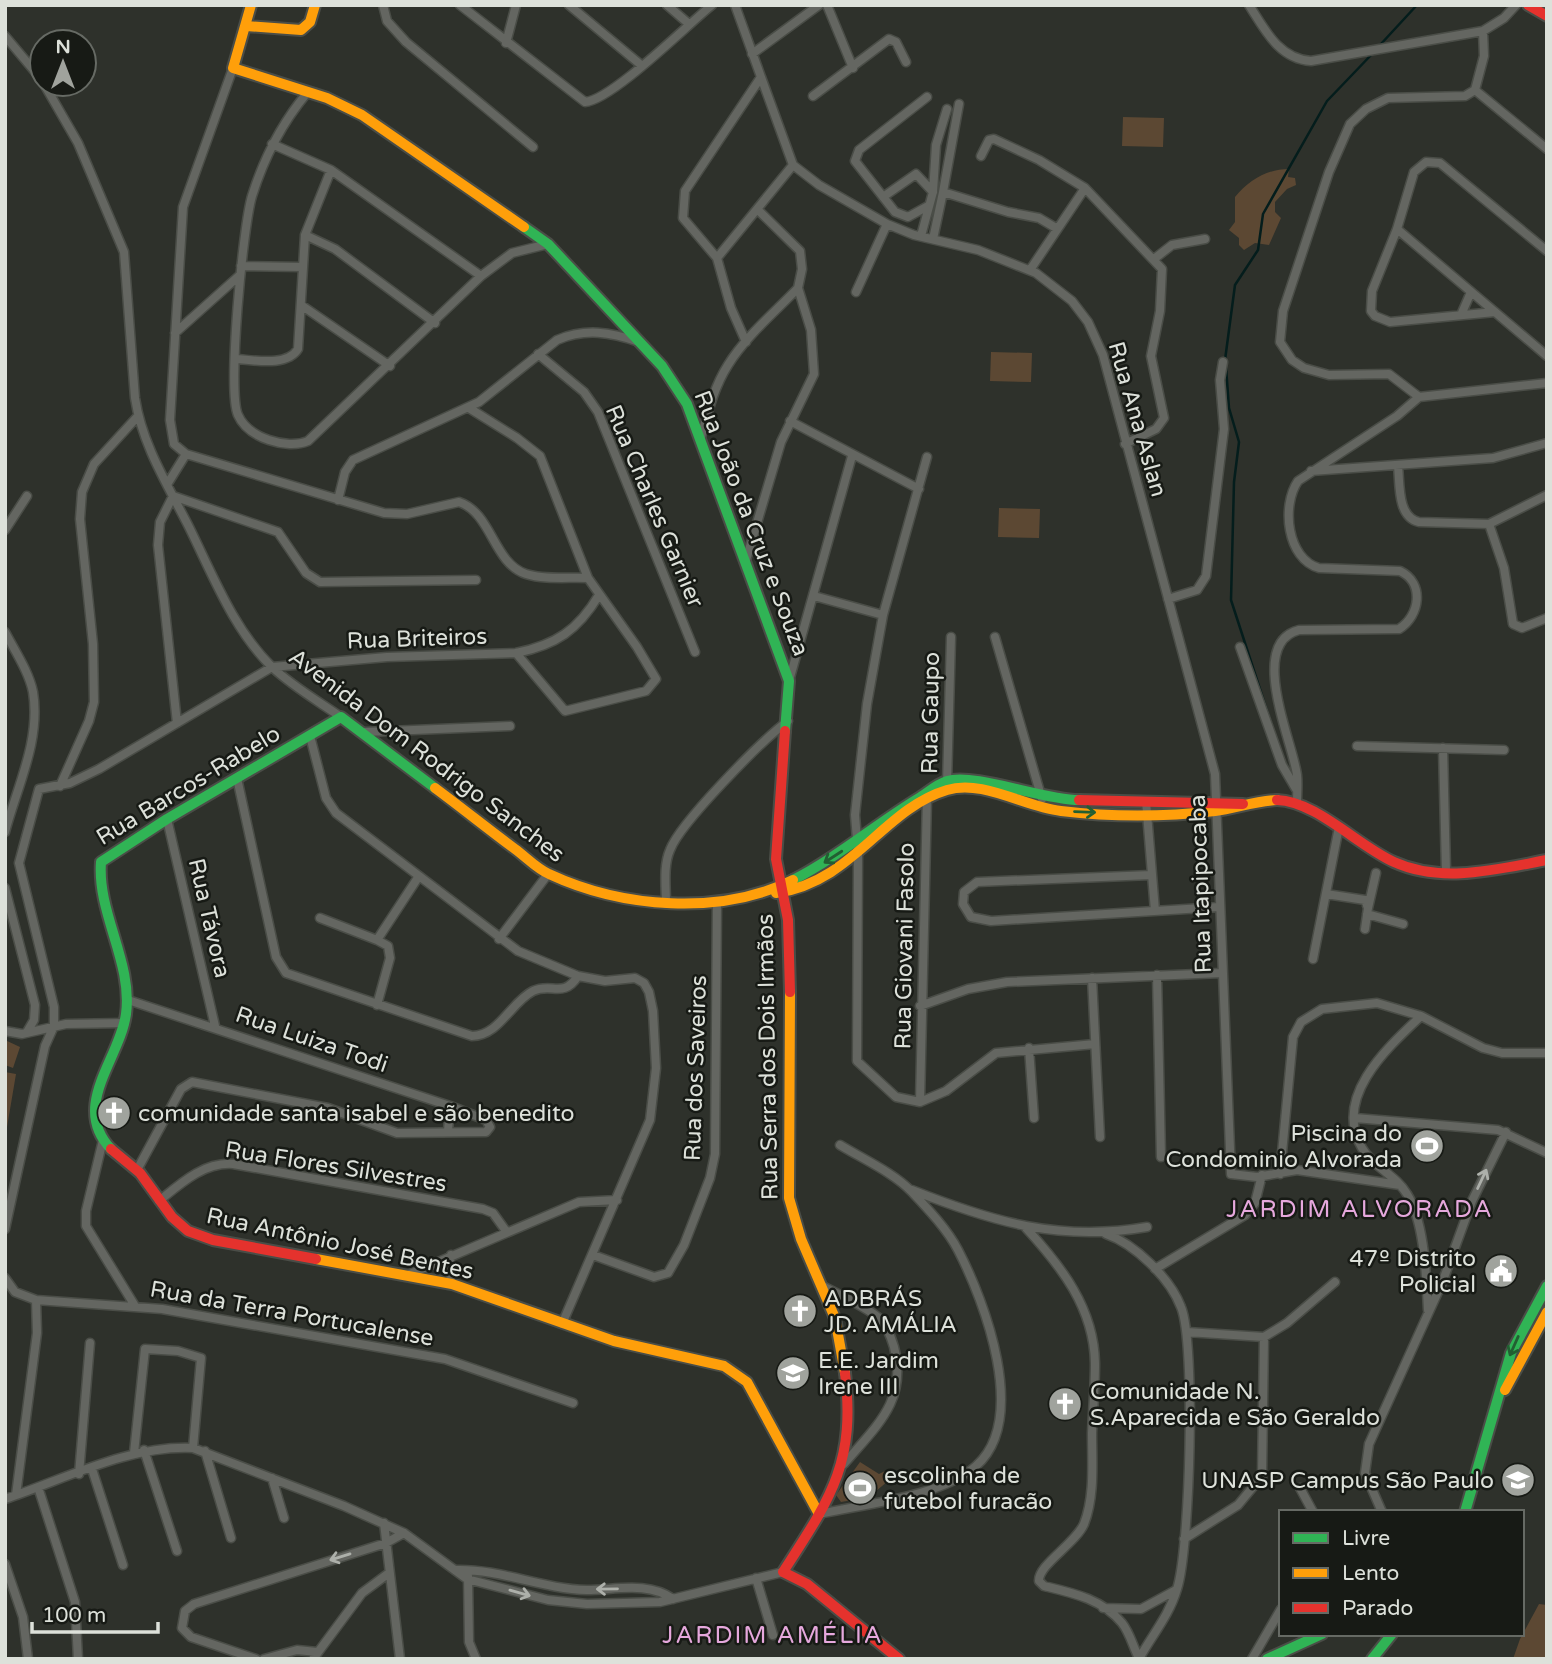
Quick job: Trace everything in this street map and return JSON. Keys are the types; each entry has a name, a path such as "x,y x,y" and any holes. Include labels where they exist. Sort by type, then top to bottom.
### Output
{"street":[{"path":"251,5 233,68 183,207 171,434 174,444 187,454 338,500 399,515 459,502 474,512 505,558 520,571 536,576 588,578"},
{"path":"246,26 300,30 310,22 315,5"},
{"path":"383,5 387,21 406,42 533,147"},
{"path":"460,5 585,102 604,95 712,5"},
{"path":"506,43 516,5"},
{"path":"569,5 641,65"},
{"path":"667,5 689,24"},
{"path":"717,258 793,165 735,5"},
{"path":"752,54 819,5"},
{"path":"827,5 853,68"},
{"path":"1249,5 1266,33 1291,58 1325,61 1483,31 1504,18 1516,5"},
{"path":"1528,5 1547,16"},
{"path":"1419,397 1389,374 1329,375 1304,368 1292,360 1280,342 1281,321 1329,172 1350,124 1366,109 1388,98 1465,96 1475,90 1484,56 1483,31"},
{"name":"Avenida Dom Rodrigo Sanches","path":"5,36 28,64"},
{"path":"813,96 889,39 895,40 906,62"},
{"name":"Rua João da Cruz e Souza","path":"233,68 343,104 548,244 571,265 673,380 701,437 745,563 779,645 789,681 788,721 776,832 781,890"},
{"path":"746,342 731,308 717,258 687,225 682,212 685,191 761,77"},
{"path":"1475,90 1547,149"},
{"path":"307,93 272,144 251,199 240,270 236,359 238,415 243,423 266,438 290,446 308,441 390,366 481,276 512,254 548,244"},
{"path":"927,97 857,153 855,161 895,212 908,217 928,206"},
{"name":"Avenida Dom Rodrigo Sanches","path":"52,98 84,155 124,252 133,385 144,436 231,610 272,667 365,733 548,874 604,892 666,904 717,901 763,892 800,889 927,796 947,785"},
{"path":"933,239 959,104"},
{"path":"917,235 933,192 936,145 947,109"},
{"path":"981,156 989,140 994,139 1039,160 1085,188 1162,269 1162,286 1151,356 1164,418 1156,429 1125,444"},
{"path":"272,144 331,170 481,276"},
{"path":"1495,312 1390,322 1375,316 1371,311 1372,291 1397,229 1414,172 1431,161 1450,169 1547,251"},
{"name":"Rua Ana Aslan","path":"793,165 819,185 887,224 917,235 978,250 1030,270 1063,291 1088,322 1109,373 1125,444 1168,599"},
{"path":"236,359 281,360 296,354 305,235 331,170"},
{"path":"883,197 916,174 933,192"},
{"path":"1030,270 1085,188"},
{"path":"943,192 1008,212 1039,218 1056,228"},
{"path":"745,563 790,421 811,381 815,364 811,330 799,288 803,257 758,210"},
{"path":"856,292 887,224"},
{"path":"1397,229 1547,356"},
{"path":"305,235 335,249 435,323"},
{"path":"1154,259 1172,245 1205,239"},
{"path":"175,333 240,270 302,267"},
{"path":"701,437 719,382 746,342 799,288"},
{"path":"1461,315 1471,292"},
{"path":"301,305 390,366"},
{"path":"338,500 345,471 353,460 469,408 493,393 557,340 581,332 608,334 639,342"},
{"name":"Rua Charles Garnier","path":"538,354 584,392 598,412 695,652"},
{"path":"1168,599 1197,590 1206,576 1224,429 1220,380 1223,362"},
{"path":"1297,802 1297,776 1274,683 1279,649 1287,635 1298,630 1399,629 1412,618 1417,597 1411,579 1400,571 1319,568 1301,559 1294,547 1289,506 1292,489 1311,471 1397,416 1419,397 1547,383"},
{"path":"469,408 540,456 588,578 655,674 655,683 646,691 577,710 562,710 516,653"},
{"path":"60,786 89,721 96,684 80,519 82,492 94,464 138,416"},
{"path":"790,421 919,489"},
{"path":"1311,471 1493,458 1547,443"},
{"path":"168,484 187,454"},
{"path":"789,681 852,456"},
{"path":"927,457 883,615 866,717 855,816 858,847 855,1054 863,1068 896,1097 920,1102 946,1091 996,1053 1095,1044"},
{"path":"1398,466 1404,510 1413,521 1489,524 1547,495"},
{"path":"5,530 27,496"},
{"path":"177,723 158,545 160,523 173,496 278,532 306,573 320,582 476,580"},
{"path":"1489,524 1504,568 1513,624 1522,628 1547,618"},
{"name":"Rua Briteiros","path":"54,1026 54,1007 20,870 20,855 37,793 44,787 60,786 99,769 272,667 387,657 516,653 565,637 580,623 599,595"},
{"path":"814,596 883,615"},
{"name":"Rua Itapipocaba","path":"1168,599 1215,774 1231,1174 1262,1175"},
{"path":"5,632 27,676 34,708 31,745 5,832"},
{"name":"Rua Gaupo","path":"947,785 951,637"},
{"path":"995,638 1042,803"},
{"path":"1240,647 1282,765 1296,789"},
{"name":"Rua Barcos-Rabelo","path":"103,1140 97,1124 95,1099 103,1070 125,1023 128,1000 121,959 99,877 100,866 111,852 341,717"},
{"path":"666,904 667,859 677,835 757,748 788,721"},
{"path":"365,733 510,726"},
{"path":"310,736 330,806 499,939 524,955 578,976 604,981 638,979 646,987 653,1011 655,1098 643,1140 562,1324"},
{"path":"1357,746 1504,750"},
{"path":"1443,748 1446,872"},
{"path":"236,778 279,964 286,973 459,1034 477,1036 494,1027 531,992 567,988 578,976"},
{"path":"947,785 1042,803 1146,807 1215,806 1276,799 1297,802 1398,864 1418,870 1446,872 1499,869 1547,860"},
{"name":"Rua Giovani Fasolo","path":"920,1102 920,1006 927,796"},
{"path":"1146,807 1155,911"},
{"name":"Rua Távora","path":"167,819 215,1026"},
{"path":"1313,959 1339,827"},
{"path":"1365,929 1376,873"},
{"path":"499,939 548,874"},
{"path":"1151,875 977,882 964,892 962,904 971,917 991,921 1219,907"},
{"path":"377,940 419,876"},
{"path":"5,888 35,1005 30,1032"},
{"name":"Rua Serra dos Dois Irmãos","path":"781,890 788,920 790,954 789,1198 798,1235 836,1317 847,1385 844,1464 819,1514 783,1572"},
{"path":"1326,894 1364,899 1367,911"},
{"name":"Rua dos Saveiros","path":"593,1255 654,1278 668,1273 684,1245 710,1178 718,1116 717,901"},
{"path":"1367,911 1403,924"},
{"path":"320,918 388,946 390,955 377,1005"},
{"path":"920,1006 989,984 1222,973"},
{"path":"1157,975 1161,1157"},
{"path":"1092,978 1100,1137"},
{"name":"Rua Luiza Todi","path":"128,1000 215,1026 450,1106 482,1118 490,1124 489,1130 449,1131"},
{"path":"1280,1174 1289,1053 1301,1022 1322,1009 1366,1002 1391,1005 1421,1016 1483,1048 1502,1053 1547,1054"},
{"path":"1421,1016 1387,1049 1366,1075 1354,1118 1361,1147 1410,1198 1419,1233 1429,1310"},
{"path":"5,1031 30,1032 54,1026 125,1023"},
{"path":"5,1229 45,1045 54,1026"},
{"path":"1029,1048 1034,1118"},
{"path":"137,1170 181,1089 192,1082 328,1108 397,1133 449,1131 450,1106"},
{"path":"1354,1118 1506,1132 1547,1153"},
{"path":"1381,1510 1365,1473 1369,1444 1445,1276 1467,1212 1506,1132"},
{"path":"103,1140 86,1212 86,1226 135,1306"},
{"name":"Rua Antônio José Bentes","path":"103,1140 137,1170 180,1228 190,1234 452,1284 614,1341 712,1362 733,1370 747,1382 819,1514"},
{"path":"840,1145 909,1189 1000,1222 1026,1228 1106,1234 1119,1238 1155,1269 1177,1298 1187,1332 1189,1415 1184,1539 1177,1589 1161,1628 1139,1658 1121,1622 1103,1608 1075,1593 1044,1586 1038,1577 1044,1566 1067,1549 1085,1522 1091,1487 1095,1361 1089,1324 1078,1295 1060,1268 1026,1228"},
{"name":"Rua Flores Silvestres","path":"159,1201 205,1168 221,1163 233,1164 483,1209 494,1213 506,1231"},
{"path":"1155,1269 1245,1215 1255,1203 1262,1175 1297,1170 1400,1185"},
{"path":"819,1514 925,1490 957,1479 985,1456 997,1424 999,1367 981,1308 957,1249 909,1189"},
{"path":"410,1274 506,1231 588,1199 617,1200"},
{"path":"1106,1234 1147,1227"},
{"path":"450,1255 452,1284"},
{"name":"Rua da Terra Portucalense","path":"5,1278 15,1292 36,1300 135,1306 444,1359 573,1403"},
{"path":"1187,1332 1264,1337 1287,1323 1335,1282"},
{"path":"823,1286 881,1320 891,1336 899,1371 900,1381 890,1405 844,1464"},
{"path":"1466,1510 1515,1341 1547,1286"},
{"path":"16,1495 37,1333 36,1300"},
{"path":"1493,1412 1547,1312"},
{"path":"1184,1539 1238,1505 1262,1476 1264,1337"},
{"path":"79,1474 90,1343"},
{"path":"134,1452 145,1349 178,1351 201,1358 193,1448"},
{"path":"5,1499 134,1452 193,1448 404,1532 468,1575 569,1603 660,1602 783,1572 822,1595 899,1659"},
{"path":"144,1450 177,1552"},
{"path":"205,1451 231,1538"},
{"path":"92,1469 123,1565"},
{"path":"272,1478 284,1517"},
{"path":"38,1487 75,1602 78,1659"},
{"path":"1300,1488 1312,1510"},
{"path":"384,1523 400,1659"},
{"path":"256,1659 191,1637 182,1628 185,1611 194,1604 227,1592 386,1543 404,1532"},
{"path":"5,1564 23,1617 28,1659"},
{"path":"264,1659 296,1650 316,1657 362,1593 389,1573"},
{"path":"468,1575 564,1588 655,1590 673,1599"},
{"path":"468,1575 469,1642 476,1659"},
{"path":"756,1578 773,1635"},
{"path":"1103,1608 1141,1609 1177,1589"},
{"path":"1252,1659 1279,1612"},
{"path":"1267,1659 1318,1636"},
{"path":"1372,1659 1390,1636"}],"shaded area":[{"path":"1123,117 1164,118 1163,147 1122,146"},
{"path":"1289,169 1288,177 1295,178 1296,185 1287,189 1275,202 1275,212 1281,218 1269,245 1255,243 1244,250 1239,245 1239,238 1229,230 1235,222 1235,197 1246,185 1259,177 1273,171"},
{"path":"991,352 1032,353 1031,382 990,381"},
{"path":"999,508 1040,509 1039,538 998,537"},
{"path":"5,1040 20,1047 13,1068 5,1065"},
{"path":"5,1072 16,1074 5,1139"},
{"name":"escolinha de futebol furacão","path":"860,1462 879,1474 885,1471 888,1481 869,1497 841,1502 836,1495"},
{"path":"1539,1604 1547,1605 1547,1659 1513,1659"}],"waterway":[{"path":"1380,45 1417,5"},
{"path":"1225,360 1235,285 1258,250 1263,214 1327,101 1373,53"},
{"path":"1226,367 1229,408 1239,442 1234,482 1231,600 1272,726"}],"traffic: fast":[{"path":"524,227 548,244 662,366 687,404 789,681 785,731"},
{"path":"111,1149 100,1133 95,1116 96,1099 122,1031 127,995 120,957 104,900 101,862 167,819 341,717 435,788"},
{"path":"793,880 947,781 992,783 1079,800"},
{"path":"1466,1510 1511,1353 1547,1286"},
{"path":"1267,1659 1318,1636"},
{"path":"1372,1659 1390,1636"}],"traffic: slow":[{"path":"251,5 233,68 327,98 362,115 524,227"},
{"path":"246,26 301,30 310,22 315,5"},
{"path":"435,788 545,872 608,894 639,900 703,903 734,899 793,880"},
{"path":"776,893 803,886 826,875 847,861 904,813 924,799 947,790 975,788 1061,811 1118,815 1196,813 1277,800"},
{"path":"790,992 789,1198 801,1239 835,1318 845,1373"},
{"path":"316,1259 452,1284 614,1341 724,1366 747,1382 819,1514"},
{"path":"1505,1390 1547,1312"}],"traffic: jam":[{"path":"1528,5 1547,16"},
{"path":"785,731 776,859 788,920 790,992"},
{"path":"1079,800 1243,804"},
{"path":"1277,800 1307,808 1380,855 1412,869 1470,873 1547,860"},
{"path":"111,1149 140,1173 172,1217 188,1231 213,1240 316,1259"},
{"path":"845,1373 847,1432 843,1457 826,1501 783,1572 807,1584 899,1659"}],"place":[{"name":"comunidade santa isabel e são benedito","path":"114,1113"},
{"name":"Piscina do Condominio Alvorada","path":"1427,1146"},
{"name":"47º Distrito Policial","path":"1501,1271"},
{"name":"ADBRÁS JD. AMÁLIA","path":"800,1311"},
{"name":"E.E. Jardim Irene III","path":"793,1373"},
{"name":"Comunidade N. S.Aparecida e São Geraldo","path":"1065,1404"},
{"name":"UNASP Campus São Paulo","path":"1518,1480"},
{"name":"escolinha de futebol furacão","path":"860,1488"}],"district":[{"name":"JARDIM ALVORADA","path":"1360,1209"},
{"name":"JARDIM AMÉLIA","path":"773,1635"}]}
